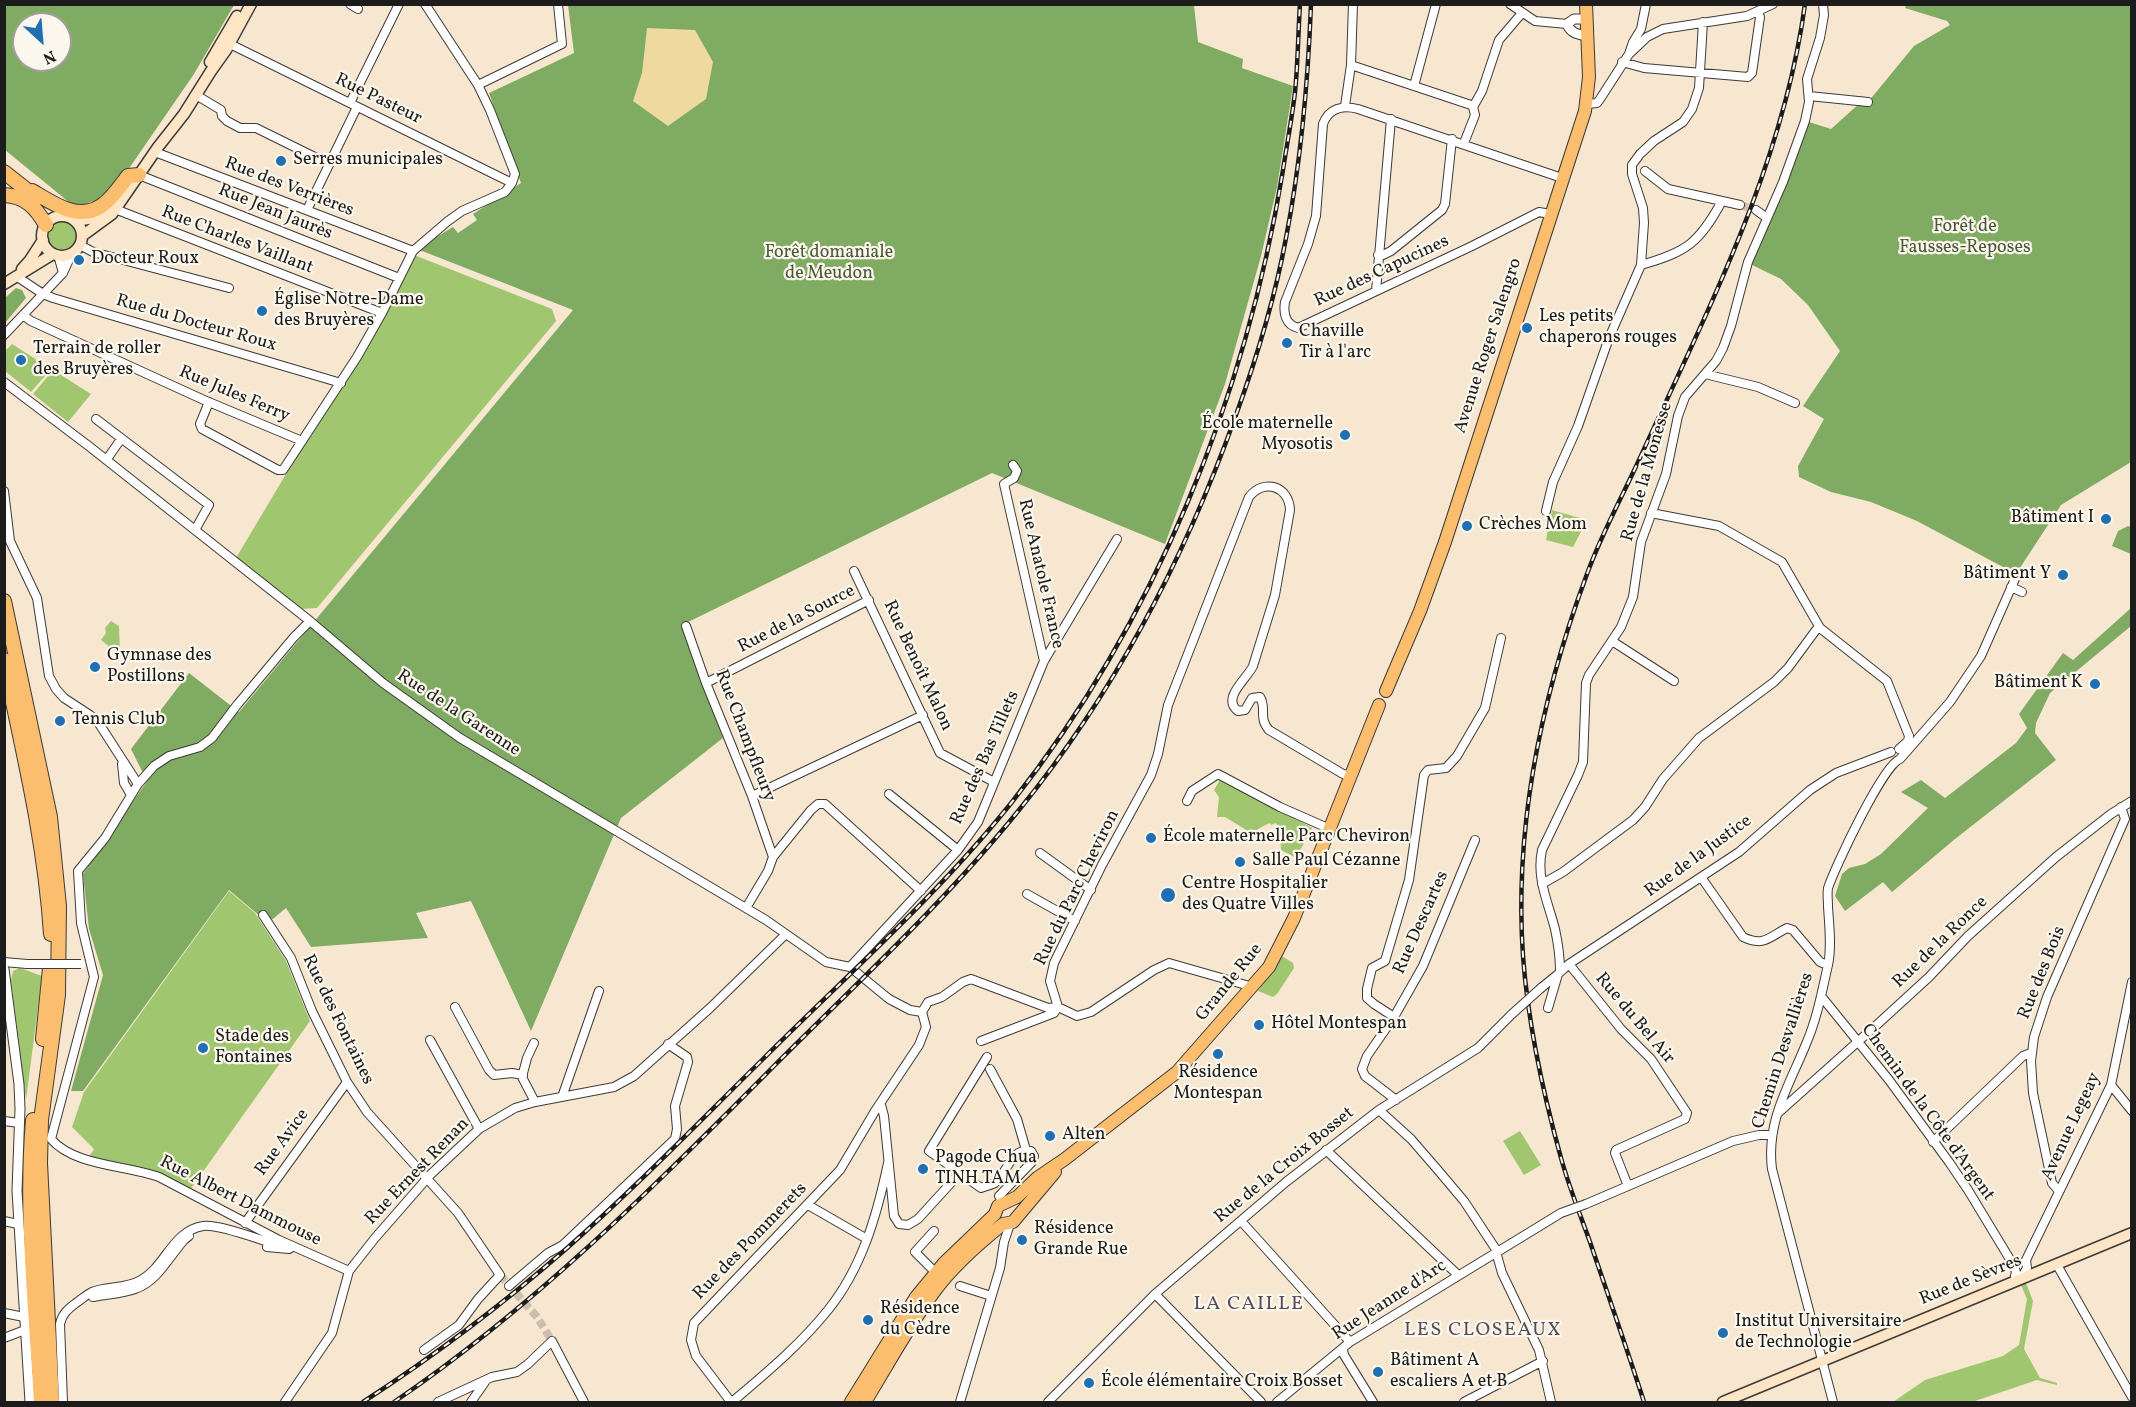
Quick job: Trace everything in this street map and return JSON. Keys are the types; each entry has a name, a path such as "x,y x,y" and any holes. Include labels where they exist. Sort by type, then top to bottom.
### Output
{"highway":[{"path":"4,172 32,191 68,210 87,213 106,203 128,176 139,175"},
{"path":"32,191 44,205 60,217"},
{"path":"4,195 16,196 28,202 38,211 46,225"},
{"path":"4,601 50,816 59,906 58,995 41,1120 43,1399"},
{"path":"4,660 37,817 49,903 52,948 29,1163 32,1260 43,1399"}],"main road":[{"path":"157,149 243,4"},
{"path":"4,285 56,254 78,245 112,214 184,114 230,44 250,4"},
{"name":"Avenue Roger Salengro","path":"1379,707 1375,696 1379,691 1386,691 1420,611 1445,542 1587,104 1589,73 1586,4"},
{"path":"16,276 43,240 46,225 60,217 75,221 88,219 115,209"},
{"path":"75,221 81,231 78,245"},
{"path":"43,240 48,250 56,254"},
{"name":"Grande Rue","path":"1065,1159 1006,1219 998,1206 1017,1197 1037,1178 1177,1072 1269,967 1288,933 1379,707"},
{"path":"865,1402 910,1326 934,1291 1006,1219 1015,1207 1005,1203"},
{"path":"851,1402 916,1297 937,1274 1006,1219"},
{"name":"Rue de Sèvres","path":"1723,1402 2132,1233"}],"street":[{"path":"350,4 358,9"},
{"path":"307,210 399,4"},
{"path":"209,402 200,424 202,429 278,470 284,470 341,383 382,313 413,251 448,221 505,192 512,183 515,174 478,85 425,4"},
{"path":"478,85 562,44 558,4"},
{"path":"1353,4 1351,65 1345,106 1452,139 1562,178"},
{"path":"1414,86 1436,4"},
{"path":"1510,4 1535,21 1568,24 1574,19 1587,19"},
{"path":"1629,54 1641,29 1646,4"},
{"path":"1587,104 1597,103 1622,62 1647,37 1668,27 1758,12 1773,4"},
{"name":"Rue de la Monesse","path":"1559,973 1558,943 1542,884 1540,860 1542,850 1578,776 1582,762 1586,683 1621,627 1633,597 1641,542 1666,474 1678,416 1685,397 1716,361 1723,348 1748,262 1805,121 1809,96 1807,79 1820,38 1824,15 1823,4"},
{"path":"1622,62 1644,68 1746,77 1751,74 1760,16 1758,12"},
{"path":"1464,144 1475,115 1474,106 1482,92 1499,40 1522,13"},
{"path":"1546,511 1552,482 1578,426 1608,342 1641,265 1644,222 1643,208 1632,174 1634,162 1654,141 1687,117 1692,109 1699,88 1703,22"},
{"path":"1568,24 1569,29 1574,33 1587,36"},
{"path":"1641,29 1647,37"},
{"name":"Rue Pasteur","path":"230,44 512,183"},
{"path":"1351,65 1474,106"},
{"path":"196,95 221,110 222,116 227,121 240,128 256,128 329,164"},
{"path":"1809,96 1868,102"},
{"name":"Rue des Capucines","path":"1345,106 1333,111 1323,124 1314,224 1285,303 1285,315 1289,324 1298,328 1539,212 1550,214"},
{"path":"1376,291 1390,119"},
{"path":"1378,255 1391,251 1442,210 1452,139"},
{"name":"Rue des Verrières","path":"157,149 413,251"},
{"path":"1646,171 1668,189 1740,205"},
{"name":"Rue Jean Jaurès","path":"139,175 399,278"},
{"path":"1641,265 1673,256 1685,249 1707,228 1722,201"},
{"name":"Rue Charles Vaillant","path":"115,209 382,313"},
{"path":"1756,210 1767,218"},
{"path":"4,335 63,273 78,245 93,252 229,288"},
{"path":"56,254 63,273"},
{"name":"Rue du Docteur Roux","path":"16,276 43,294 341,383"},
{"name":"Rue Jules Ferry","path":"23,315 31,321 209,402 302,441"},
{"path":"1705,374 1758,387 1795,403"},
{"name":"Rue de la Garenne","path":"7,385 107,459 384,683 460,738 612,826 766,920 826,962 850,966 889,999 910,1010 922,1012"},
{"path":"96,419 209,505 195,530"},
{"path":"107,459 121,440"},
{"name":"Rue Anatole France","path":"1013,465 1017,471 1014,478 1004,484 1044,661"},
{"name":"Rue du Parc Cheviron","path":"1058,1007 1051,988 1051,972 1102,865 1151,775 1158,754 1168,705 1189,648 1249,497 1253,492 1265,486 1277,488 1286,495 1290,510 1275,595 1253,666 1248,677 1235,691 1233,706 1238,711 1245,710 1252,698 1260,697 1263,703 1263,722 1269,730 1342,774 1352,776"},
{"path":"4,491 10,542 37,598 49,676 64,698 98,722 138,784"},
{"path":"1651,513 1719,525 1782,562 1820,628 1887,681 1914,736"},
{"name":"Rue des Bas Tillets","path":"850,966 958,850 978,822 1044,661 1117,539"},
{"name":"Rue Benoît Malon","path":"854,571 940,753 994,782"},
{"path":"1899,755 1908,741 1950,702 1981,656 2013,583 2022,592"},
{"name":"Rue de la Source","path":"706,683 869,600"},
{"path":"4,962 91,964 81,923 78,871 105,838 138,784 154,766 169,756 200,747 212,738 251,688 310,621"},
{"name":"Rue Champfleury","path":"686,626 706,683 752,796 773,857"},
{"path":"1542,884 1563,872 1633,820 1645,807 1663,779 1699,738 1774,682 1820,628"},
{"path":"1394,1017 1367,998 1367,989 1372,968 1385,961 1409,880 1424,775 1428,770 1446,768 1457,756 1485,708 1501,638"},
{"path":"1612,642 1674,681"},
{"path":"752,796 923,715"},
{"name":"Rue de la Justice","path":"1559,973 1569,964 1739,852 1810,790 1836,772 1890,752 1891,757 1899,755"},
{"name":"Chemin Desvallières","path":"1833,1402 1770,1154 1777,1114 1806,1044 1828,965 1830,951 1828,889 1846,847 1882,778 1899,755"},
{"path":"121,757 124,783 131,795"},
{"path":"1187,801 1192,791 1218,774 1280,807 1330,829"},
{"path":"889,794 958,850"},
{"name":"Rue de la Ronce","path":"1777,1114 1929,977 1992,914 2078,839 2132,801"},
{"path":"746,908 768,871 773,857 818,804 825,804 921,891"},
{"name":"Rue des Bois","path":"2059,1191 2052,1183 2033,1093 2031,1053 2043,1006 2125,819 2121,807"},
{"name":"Rue Descartes","path":"1396,1100 1365,1076 1362,1069 1367,1056 1394,1017 1423,966 1474,840"},
{"path":"1040,853 1091,890"},
{"path":"1701,878 1743,937 1762,941 1787,928 1793,930 1820,962 1828,965"},
{"path":"1027,894 1075,921"},
{"name":"Rue des Fontaines","path":"262,915 291,958 312,1011 348,1082 373,1119 469,1227 500,1275 459,1325 424,1350"},
{"name":"Rue Ernest Renan","path":"285,1402 332,1333 349,1271 426,1180 479,1129 515,1108 614,1087 634,1076 710,1008 786,934"},
{"path":"960,1173 918,1219 903,1226 899,1224 894,1216 881,1105 919,1045 926,1027 922,1012 928,1002 942,997 971,979 1048,1008 1058,1007 1077,1016 1084,1015 1154,970 1169,963 1253,987"},
{"name":"Rue Albert Dammouse","path":"91,964 94,977 51,1139 57,1147 80,1158 143,1171 159,1177 292,1247 349,1271"},
{"name":"Rue du Bel Air","path":"1569,964 1621,1029 1651,1059 1687,1113 1685,1119 1616,1150 1615,1153 1628,1186"},
{"path":"4,969 19,1084 16,1171 25,1330 43,1399"},
{"path":"1548,1008 1559,973"},
{"name":"Rue de la Croix Bosset","path":"1048,1402 1155,1294 1241,1221 1378,1110 1478,1048 1512,1014 1559,973"},
{"name":"Avenue Legeay","path":"2022,1277 2027,1268 2026,1260 2111,1085 2131,983"},
{"path":"562,1097 599,991"},
{"name":"Chemin de la Côte d'Argent","path":"1821,996 1858,1041 1968,1190 2014,1266 2015,1276 2022,1277"},
{"path":"455,1006 494,1076 512,1073 523,1075"},
{"path":"981,1041 1054,1013 1058,1007"},
{"path":"430,1040 479,1129"},
{"path":"534,1043 523,1075 535,1102"},
{"path":"509,1286 548,1253 563,1245 675,1139 677,1129 675,1106 688,1062 687,1057 668,1044"},
{"path":"1933,1142 2023,1056 2031,1053"},
{"path":"987,1058 929,1151 981,1188 994,1184 1019,1152 1031,1151 1034,1156 1032,1162 999,1196 1005,1203"},
{"path":"990,1069 1017,1119 1026,1150"},
{"name":"Rue Avice","path":"245,1223 348,1082"},
{"path":"2111,1085 2132,1111"},
{"name":"Rue des Pommerets","path":"732,1402 696,1356 691,1340 694,1323 840,1170 881,1105"},
{"path":"1378,1110 1411,1139 1464,1201 1495,1248 1502,1273 1543,1361 1551,1402"},
{"path":"4,1121 19,1123"},
{"name":"Rue Jeanne d'Arc","path":"1277,1402 1350,1342 1561,1213 1733,1141 1759,1135 1772,1135"},
{"path":"1326,1150 1458,1275"},
{"path":"732,1402 776,1365 829,1309 847,1282 867,1239 879,1204 888,1163"},
{"path":"808,1205 867,1239"},
{"name":"Grande Rue","path":"960,1402 991,1296 1006,1219"},
{"path":"4,1221 18,1224"},
{"path":"1241,1221 1350,1342"},
{"path":"63,1402 61,1316 80,1300 94,1292 141,1280 155,1267 177,1239 203,1226 214,1226 275,1244 279,1240"},
{"path":"80,1300 128,1291 147,1284 184,1240 205,1231 214,1230 271,1248 289,1249 292,1247"},
{"path":"934,1231 915,1252 937,1274"},
{"path":"2057,1264 2132,1397"},
{"path":"960,1286 991,1296"},
{"path":"1155,1294 1261,1402"},
{"path":"4,1313 24,1317"},
{"path":"4,1338 25,1330"},
{"path":"438,1402 486,1381 517,1372 552,1341 584,1402"},
{"path":"1343,1350 1373,1402"},
{"path":"1464,1402 1543,1361"},
{"path":"459,1393 470,1402 486,1381"}],"green space":[{"path":"4,5 234,5 194,74 110,196 75,207 5,150"},
{"name":"Forêt domaniale de Meudon","path":"568,5 1194,5 1198,42 1243,59 1242,68 1293,86 1277,187 1261,256 1225,384 1165,544 992,473 682,625 723,738 621,818 531,1031 471,901 416,913 428,938 311,947 286,908 268,923 229,890 83,1091 71,1091 103,975 89,929 83,874 147,781 131,749 189,673 239,712 573,310 417,249 453,227 458,233 477,220 473,214 521,183 489,93 574,53"},
{"name":"Forêt de Fausses-Reposes","path":"1906,5 2131,5 2131,462 2061,505 2016,574 1917,521 1871,502 1831,492 1799,477 1798,466 1824,419 1803,406 1840,351 1808,305 1781,279 1750,264 1787,180 1809,122 1831,129 1861,102 1868,102 1914,46 1950,25 1947,21 1905,8"},
{"path":"62,221 73,225 77,236 73,247 62,251 51,247 47,236 51,225"},
{"path":"414,255 552,309 556,321 317,608 301,609 236,558 286,474 361,359 384,318"},
{"path":"16,288 22,290 26,298 5,323 5,298"},
{"name":"Terrain de roller des Bruyères","path":"12,344 51,369 31,392 5,371 5,351"},
{"path":"53,370 91,394 68,422 33,394"},
{"path":"1552,510 1587,520 1573,547 1546,540"},
{"path":"2128,526 2131,527 2131,554 2112,546 2118,531"},
{"path":"2131,608 2131,626 2050,693 2036,723 2035,733 2056,760 1892,892 1883,882 1845,911 1835,896 1842,874 1849,868 1865,864 1881,854 1928,808 1901,792 1921,780 1945,798 2016,743 2027,728 2019,714 2063,653 2073,660"},
{"path":"111,621 119,626 120,655 101,640 106,633 105,628"},
{"path":"1221,778 1312,828 1296,858 1281,850 1280,830 1276,823 1265,825 1253,834 1225,817 1217,817 1219,797 1214,790"},
{"name":"Stade des Fontaines","path":"229,891 255,913 286,961 310,1021 190,1190 139,1168 89,1157 94,1149 72,1127 84,1092"},
{"path":"1282,956 1293,963 1294,968 1277,994 1273,997 1258,991"},
{"path":"20,968 42,976 26,1100 11,980 13,971"},
{"path":"1520,1131 1541,1165 1524,1175 1503,1141"},
{"path":"2026,1283 2033,1301 2024,1349 2040,1378 2057,1383 2057,1385 2037,1380 1972,1402 1893,1402 1925,1380 2003,1356 2019,1345 2027,1299 2021,1285"}],"sand":[{"path":"647,28 695,30 713,62 706,99 668,126 633,101 642,73"}],"tunnel":[{"path":"1740,205 1756,210"},
{"path":"500,1275 537,1317 552,1341"}],"railway":[{"path":"363,1402 416,1367 492,1310 566,1249 641,1180 922,903 1012,802 1063,732 1109,659 1151,582 1187,503 1219,422 1245,339 1267,255 1294,102 1300,4"},
{"path":"394,1402 446,1365 544,1286 682,1157 961,878 1019,810 1086,719 1116,671 1170,572 1216,468 1258,349 1282,260 1296,180 1306,92 1311,4"},
{"path":"1644,1402 1564,1169 1537,1058 1523,956 1521,907 1527,810 1545,714 1571,620 1599,545 1690,350 1739,238 1779,123 1794,64 1805,4"}],"place":[{"name":"Serres municipales","path":"281,161"},
{"name":"Docteur Roux","path":"79,260"},
{"name":"Église Notre-Dame des Bruyères","path":"262,311"},
{"name":"Les petits chaperons rouges","path":"1527,328"},
{"name":"Chaville Tir à l'arc","path":"1287,343"},
{"name":"Terrain de roller des Bruyères","path":"21,360"},
{"name":"École maternelle Myosotis","path":"1345,435"},
{"name":"Bâtiment I","path":"2106,519"},
{"name":"Crèches Mom","path":"1467,526"},
{"name":"Bâtiment Y","path":"2063,575"},
{"name":"Gymnase des Postillons","path":"95,667"},
{"name":"Bâtiment K","path":"2095,684"},
{"name":"Tennis Club","path":"60,721"},
{"name":"École maternelle Parc Cheviron","path":"1151,838"},
{"name":"Salle Paul Cézanne","path":"1240,862"},
{"name":"Centre Hospitalier des Quatre Villes","path":"1168,895"},
{"name":"Hôtel Montespan","path":"1259,1025"},
{"name":"Stade des Fontaines","path":"203,1048"},
{"name":"Résidence Montespan","path":"1218,1054"},
{"name":"Alten","path":"1050,1136"},
{"name":"Pagode Chua TINH TAM","path":"923,1169"},
{"name":"Résidence Grande Rue","path":"1022,1240"},
{"name":"Résidence du Cèdre","path":"868,1320"},
{"name":"Institut Universitaire de Technologie","path":"1723,1333"},
{"name":"Bâtiment A escaliers A et B","path":"1378,1372"},
{"name":"École élémentaire Croix Bosset","path":"1089,1383"}],"district":[{"name":"LA CAILLE","path":"1249,1305"},
{"name":"LES CLOSEAUX","path":"1483,1331"}]}
